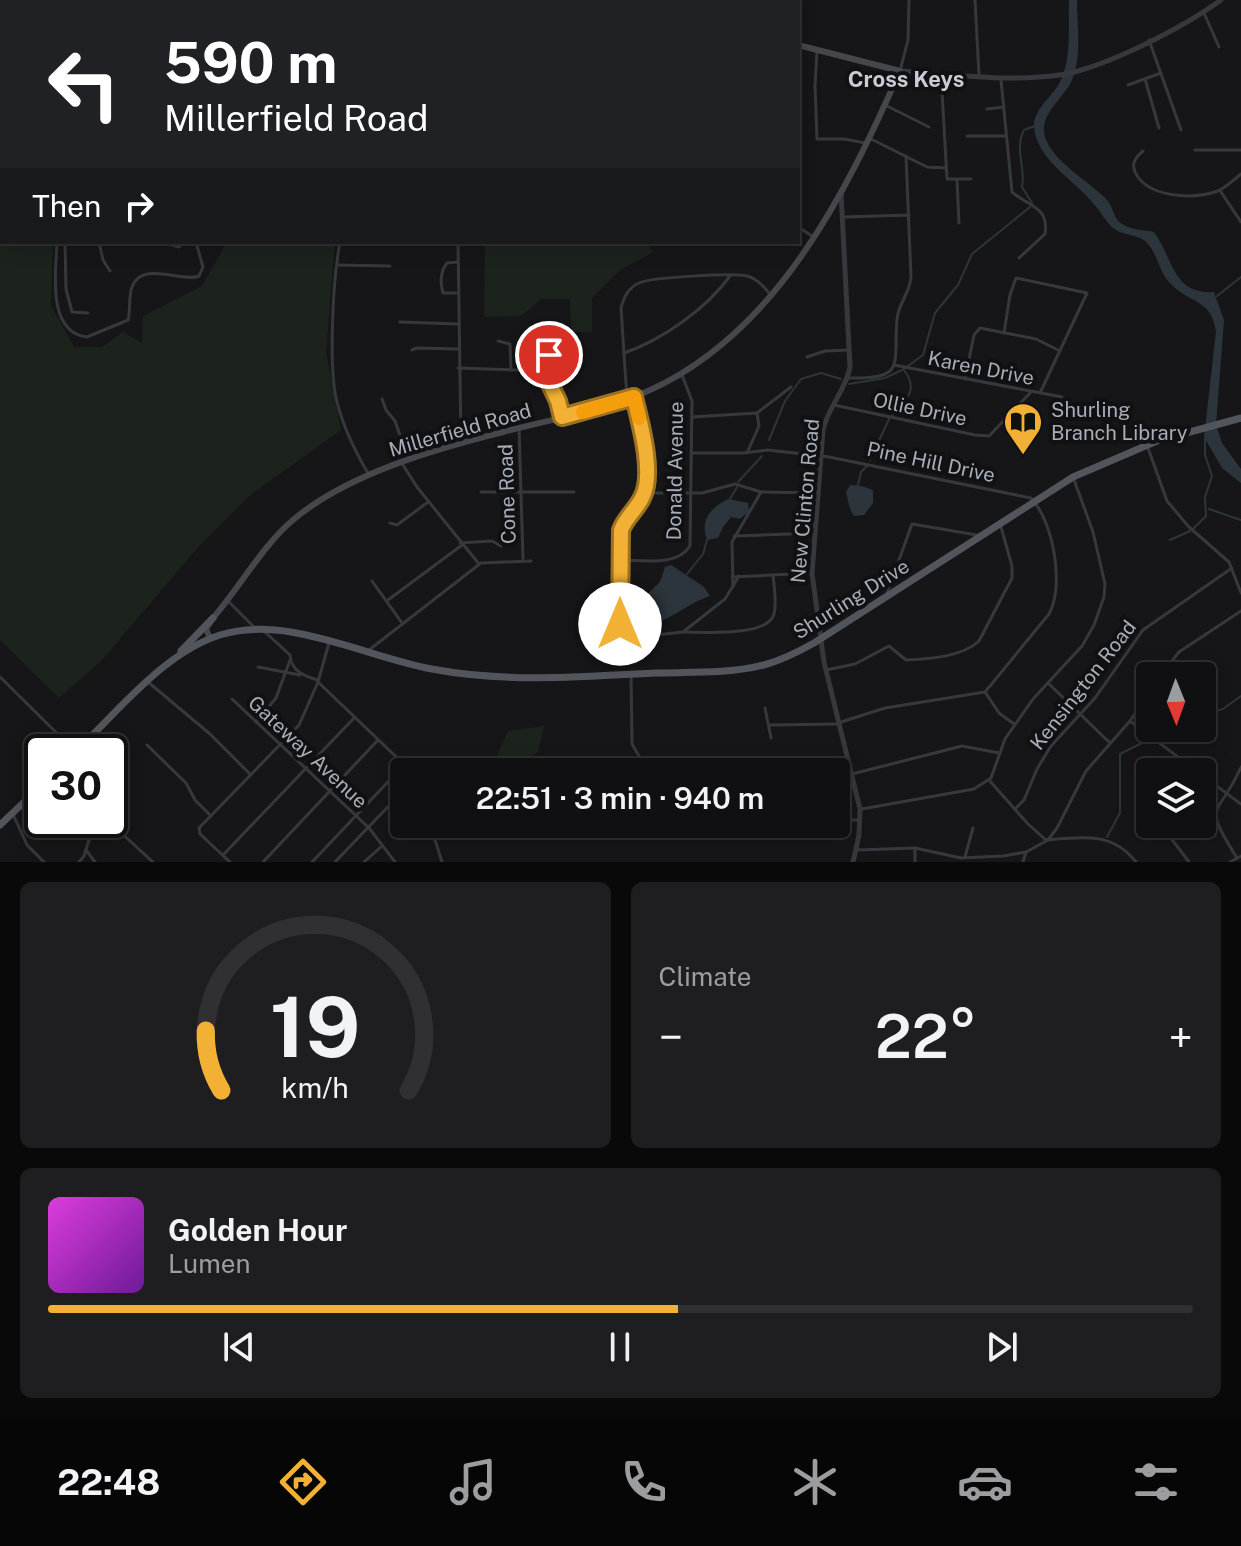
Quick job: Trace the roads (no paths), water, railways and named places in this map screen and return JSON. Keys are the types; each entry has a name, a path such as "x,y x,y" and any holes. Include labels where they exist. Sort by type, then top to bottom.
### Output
{"main road":[{"path":"800,46 900,71"},
{"name":"Millerfield Road","path":"212,620 291,522 311,507 369,475 462,443 630,398 682,373 727,341 771,296 812,236 841,190 900,71"},
{"name":"Shurling Drive","path":"210,638 259,629 288,632 432,669 509,678 746,668 786,657 821,639 1073,477 1147,445 1241,418"},
{"path":"178,656 210,638 212,620"},
{"path":"95,734 212,620"},
{"path":"0,825 24,803"}],"street":[{"path":"909,0 908,40 900,71 1001,76 1047,76 1084,70 1204,13 1221,0"},
{"path":"975,0 979,75"},
{"path":"1204,13 1219,47"},
{"path":"1149,40 1181,130"},
{"path":"817,50 817,139 867,141 927,167 946,168"},
{"path":"1128,85 1161,73"},
{"path":"941,74 947,179 971,179"},
{"path":"1001,76 1011,188 1014,195 1034,206 1046,219 1045,234 1019,258"},
{"path":"1145,79 1159,128"},
{"path":"885,105 929,127"},
{"path":"987,109 1004,107"},
{"path":"967,136 1006,136"},
{"path":"1195,150 1241,150"},
{"path":"1143,151 1135,158 1134,169 1140,180 1155,190 1170,194 1220,191 1241,174"},
{"path":"848,378 880,377 894,365 898,351 898,315 911,283 906,156"},
{"path":"957,180 959,223"},
{"name":"New Clinton Road","path":"841,190 848,378 832,404 825,423 812,573 826,670 860,809 853,862"},
{"path":"1220,191 1241,222"},
{"path":"843,217 909,215"},
{"path":"800,228 812,236"},
{"path":"57,244 56,305 73,331 87,337 128,320 132,288 139,279 160,273 187,278 199,276 203,267 197,244"},
{"path":"65,244 66,289 72,312 88,313"},
{"path":"99,244 103,260 110,271"},
{"path":"340,244 333,338 336,399 344,424 369,475"},
{"path":"458,244 458,368 462,443"},
{"path":"458,262 447,263 442,269 441,279 443,293 458,293"},
{"path":"337,265 390,266"},
{"path":"771,296 753,279 730,276 652,279 633,287 626,294 621,308 623,354 630,398 645,444 644,493 622,527 621,635 627,638 683,632 753,630 768,623 774,613 773,575"},
{"path":"623,354 691,315 730,276"},
{"path":"1004,333 1016,278 1087,293 1040,393"},
{"path":"400,322 458,324"},
{"path":"965,379 976,330 982,328 1036,339 1060,351"},
{"path":"498,341 510,344 511,370"},
{"path":"562,417 550,386 551,350 577,345"},
{"path":"412,350 458,349"},
{"path":"807,357 825,351 849,350"},
{"name":"Karen Drive","path":"894,365 1062,397"},
{"path":"458,368 549,371"},
{"name":"Donald Avenue","path":"621,560 671,560 685,554 692,537 692,417 690,391 682,373"},
{"path":"692,417 757,413 791,387"},
{"name":"Ollie Drive","path":"832,404 989,436 1031,392"},
{"path":"382,399 395,421 405,461 428,502 479,564"},
{"path":"747,453 759,426 757,413"},
{"name":"Cone Road","path":"519,427 522,560"},
{"path":"1147,445 1167,501 1232,568 1241,593"},
{"name":"Pine Hill Drive","path":"692,453 768,450 821,456 876,464 1024,495 1035,501"},
{"path":"860,809 974,789 989,780 1015,724 1089,635 1105,593 1093,532 1073,477"},
{"path":"644,493 692,494 733,484 761,492 818,493"},
{"path":"481,492 574,492"},
{"path":"733,588 730,549 734,536 761,492"},
{"path":"769,725 838,723 885,708 985,692 1049,614 1054,602 1056,581 1049,531 1035,501"},
{"path":"390,523 397,525 428,502"},
{"path":"826,670 855,664 889,646 906,660 957,653 972,647 979,641 1012,578 1012,566 1000,523"},
{"path":"886,596 912,524 981,536"},
{"path":"734,536 815,533"},
{"path":"388,600 461,544 492,541 501,546"},
{"path":"367,653 389,632 479,564 531,561"},
{"name":"Kensington Road","path":"1015,809 1028,794 1037,769 1051,746 1095,698 1143,630 1232,568"},
{"path":"732,577 812,573"},
{"path":"683,632 725,599 739,576"},
{"path":"372,581 403,624"},
{"path":"228,601 290,655 300,675"},
{"path":"1171,662 1179,652 1241,611"},
{"path":"700,619 705,632"},
{"path":"228,862 198,830 303,719 329,643"},
{"path":"256,722 276,698 290,660"},
{"name":"Gateway Avenue","path":"258,667 286,671 318,681"},
{"path":"631,674 632,744 640,758"},
{"path":"0,677 58,734"},
{"path":"318,681 397,758"},
{"path":"148,682 210,734 251,775"},
{"path":"1048,683 1109,742"},
{"path":"985,692 999,713 1015,724"},
{"name":"Gateway Avenue","path":"232,699 369,828 395,862"},
{"path":"765,708 771,738"},
{"path":"1048,840 1065,816 1084,774 1136,712"},
{"path":"223,855 355,717"},
{"path":"1130,721 1179,758"},
{"path":"263,862 378,740"},
{"path":"147,745 186,783 195,800 211,816"},
{"path":"852,774 962,746 999,753"},
{"path":"1230,862 1239,857 1220,831 1215,818 1219,804 1241,767"},
{"path":"312,862 390,780"},
{"path":"989,780 1038,834 1048,840"},
{"path":"1216,786 1241,804"},
{"path":"335,862 390,805"},
{"path":"13,814 26,843 44,862"},
{"path":"850,820 860,820"},
{"path":"962,859 973,828"},
{"path":"79,862 91,838"},
{"path":"128,838 153,862"},
{"path":"434,838 442,862"},
{"path":"857,850 915,848 962,859 1026,852 1048,840 1103,838 1121,847 1136,862"},
{"path":"1171,838 1189,862"},
{"path":"364,862 383,845"},
{"path":"915,848 915,862"},
{"path":"86,850 95,862"},
{"path":"1023,862 1026,852"}],"waterway":[{"path":"1032,203 1022,187 1020,145 1024,130 1035,126"},
{"path":"908,366 923,355 935,313 958,285 972,254 1030,207"},
{"path":"1217,296 1241,277"},
{"path":"849,384 885,378 904,369"},
{"path":"892,416 911,389 904,370"},
{"path":"769,440 785,401 801,379 821,373 841,379"},
{"path":"870,460 889,419"},
{"path":"1193,529 1206,516 1205,497 1212,476 1205,455 1205,439"},
{"path":"738,482 762,456"},
{"path":"858,485 861,472 867,466"},
{"path":"730,499 737,487"},
{"path":"1209,509 1241,520"},
{"path":"1170,540 1190,531"},
{"path":"687,574 703,554 707,540"},
{"path":"1216,711 1241,696"},
{"path":"1107,837 1120,813 1120,754 1144,742"}],"place":[{"name":"Shurling Branch Library","path":"1023,456"}],"district":[{"name":"Cross Keys","path":"906,79"}]}
